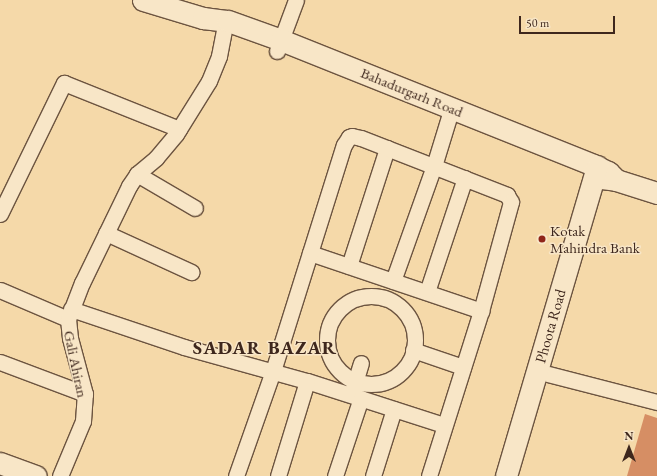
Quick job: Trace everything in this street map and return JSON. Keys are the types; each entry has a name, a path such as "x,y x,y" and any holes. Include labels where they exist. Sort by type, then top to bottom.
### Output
{"street":[{"name":"Bahadurgarh Road","path":"143,0 203,18 279,45 604,175"},
{"path":"279,45 296,0"},
{"path":"225,26 219,56 209,81 167,146 137,174 122,198 69,314 307,381 444,425"},
{"name":"Bahadurgarh Road","path":"279,45 449,117 530,149 657,193"},
{"path":"0,214 64,83 179,129"},
{"path":"385,298 434,166 449,117"},
{"path":"236,476 273,371 346,140 349,137 356,137 387,148 507,194 512,202 481,310 429,476"},
{"path":"349,266 387,148"},
{"path":"137,174 195,208"},
{"name":"Phoota Road","path":"518,476 604,175"},
{"name":"Phoota Road","path":"506,476 604,175"},
{"path":"427,292 465,178"},
{"path":"106,232 191,272"},
{"path":"310,253 481,310"},
{"name":"Gali Ahiran","path":"0,290 69,314 69,333 85,394 83,420 60,476"},
{"path":"370,295 385,298 398,305 409,316 414,330 414,350 411,359 402,371 390,379 377,383 363,383 356,381 349,378 338,369 330,358 327,344 328,330 333,317 343,305 356,298 370,295"},
{"path":"414,350 463,367"},
{"path":"0,362 85,394"},
{"path":"335,476 356,397 356,381 362,363"},
{"path":"548,374 657,402"},
{"path":"278,476 307,381"},
{"path":"373,476 394,409"},
{"path":"0,463 36,476"}],"building":[{"path":"645,414 657,418 657,476 627,476"}],"place":[{"name":"Kotak Mahindra Bank","path":"542,239"}],"district":[{"name":"SADAR BAZAR","path":"265,348"}]}
